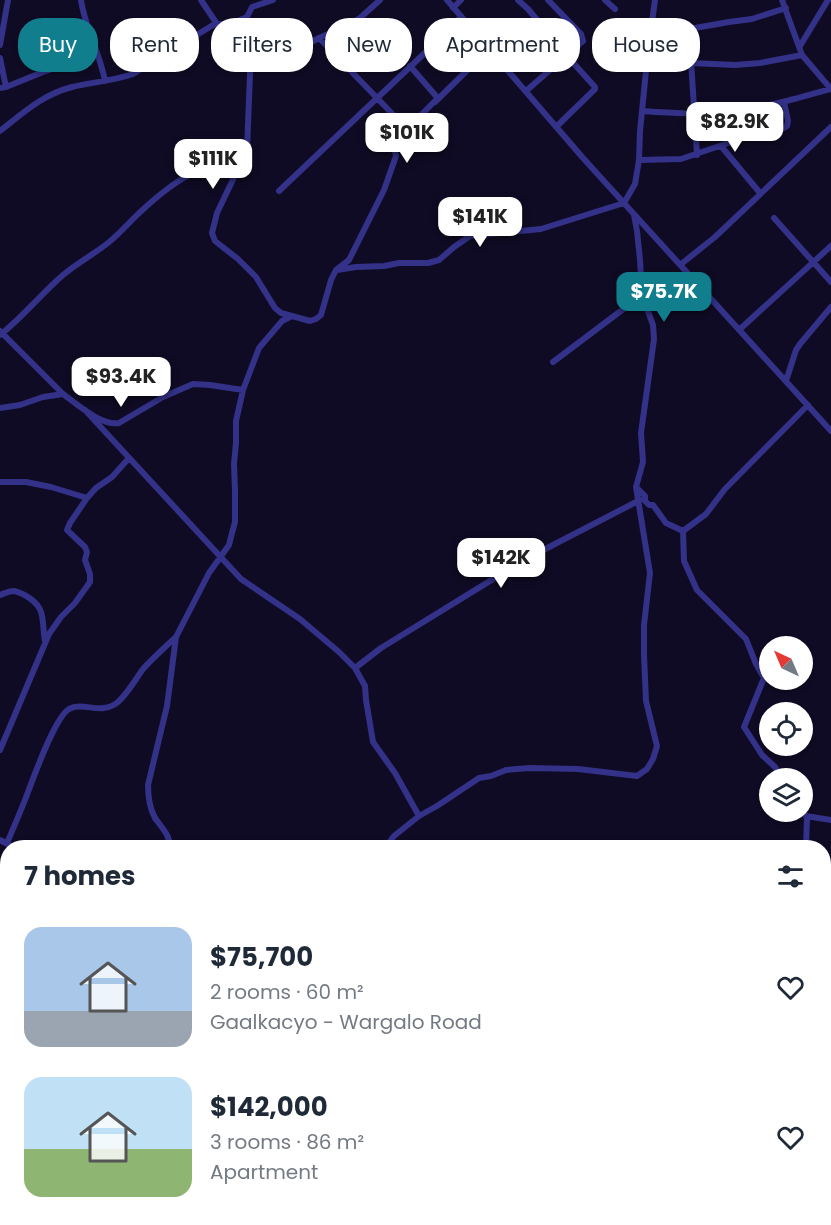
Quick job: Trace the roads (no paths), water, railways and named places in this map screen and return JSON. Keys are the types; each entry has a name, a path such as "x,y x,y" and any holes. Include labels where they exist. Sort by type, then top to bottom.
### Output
{"street":[{"path":"0,45 8,0"},
{"path":"81,0 82,10 105,81"},
{"path":"201,0 213,18"},
{"path":"273,0 252,7 247,17 250,74 247,150 221,203 212,233 215,241 256,277 275,308 281,313 310,321 321,315 336,270 349,260 384,190 397,153 394,146 395,141 465,72"},
{"path":"313,41 344,27 374,7 380,0"},
{"path":"412,64 461,16 447,0"},
{"path":"453,8 461,0"},
{"path":"518,0 535,18"},
{"path":"549,0 566,18"},
{"path":"605,0 615,9"},
{"path":"653,18 655,0"},
{"path":"642,111 685,114 730,112 784,102 831,89 802,55 782,0"},
{"path":"800,46 828,0"},
{"path":"700,27 752,19 786,8"},
{"path":"0,131 30,106 44,98 71,87 118,79 133,74 211,26"},
{"path":"319,38 407,129"},
{"path":"700,63 760,63 802,55"},
{"path":"0,58 3,88 43,72"},
{"path":"412,68 436,96 437,99 434,102"},
{"path":"556,127 595,89 580,70"},
{"path":"279,192 404,72"},
{"path":"509,72 634,215 831,431"},
{"path":"526,91 548,72"},
{"path":"336,270 399,263 428,263 438,260 470,236 541,229 624,203 634,184 639,160 646,72"},
{"path":"692,72 697,155"},
{"path":"639,160 681,159 787,126 784,102"},
{"path":"680,265 715,237 831,127"},
{"path":"721,146 760,193"},
{"path":"242,162 213,165 189,174 144,209 109,242 62,276 1,333 63,394 105,422 119,423 163,397 193,384 243,390"},
{"path":"391,840 419,816 478,778 492,776 506,770 529,768 578,769 638,776 654,759 657,746 646,701 644,655 644,625 650,573 636,487 643,462 641,433 654,339 653,325 642,295 634,215"},
{"path":"774,218 831,282"},
{"path":"739,330 831,246"},
{"path":"553,363 642,295"},
{"path":"786,381 796,350 831,307"},
{"path":"169,840 150,806 148,785 167,706 176,637 209,573 229,545 235,522 236,420 243,390 259,348 282,321 292,316"},
{"path":"0,408 63,394"},
{"path":"684,531 706,514 725,489 808,405"},
{"path":"86,410 241,579 300,619 355,668 365,686 373,742 395,773 419,816"},
{"path":"0,750 45,641 54,626 90,582 85,560 87,552 85,547 67,530 70,523 96,488 112,477 129,458"},
{"path":"0,482 26,482 87,498"},
{"path":"636,487 645,496 645,501 653,505 666,523 684,531"},
{"path":"355,668 381,648 524,560 639,500"},
{"path":"684,531 684,561 697,590 746,639 764,678 744,727 762,755 776,768"},
{"path":"0,595 16,591 37,604 41,612 45,641"},
{"path":"3,840 62,716 69,709 81,706 93,709 116,704 144,669 176,637"},
{"path":"813,817 831,820"},
{"path":"806,822 806,840"}]}
